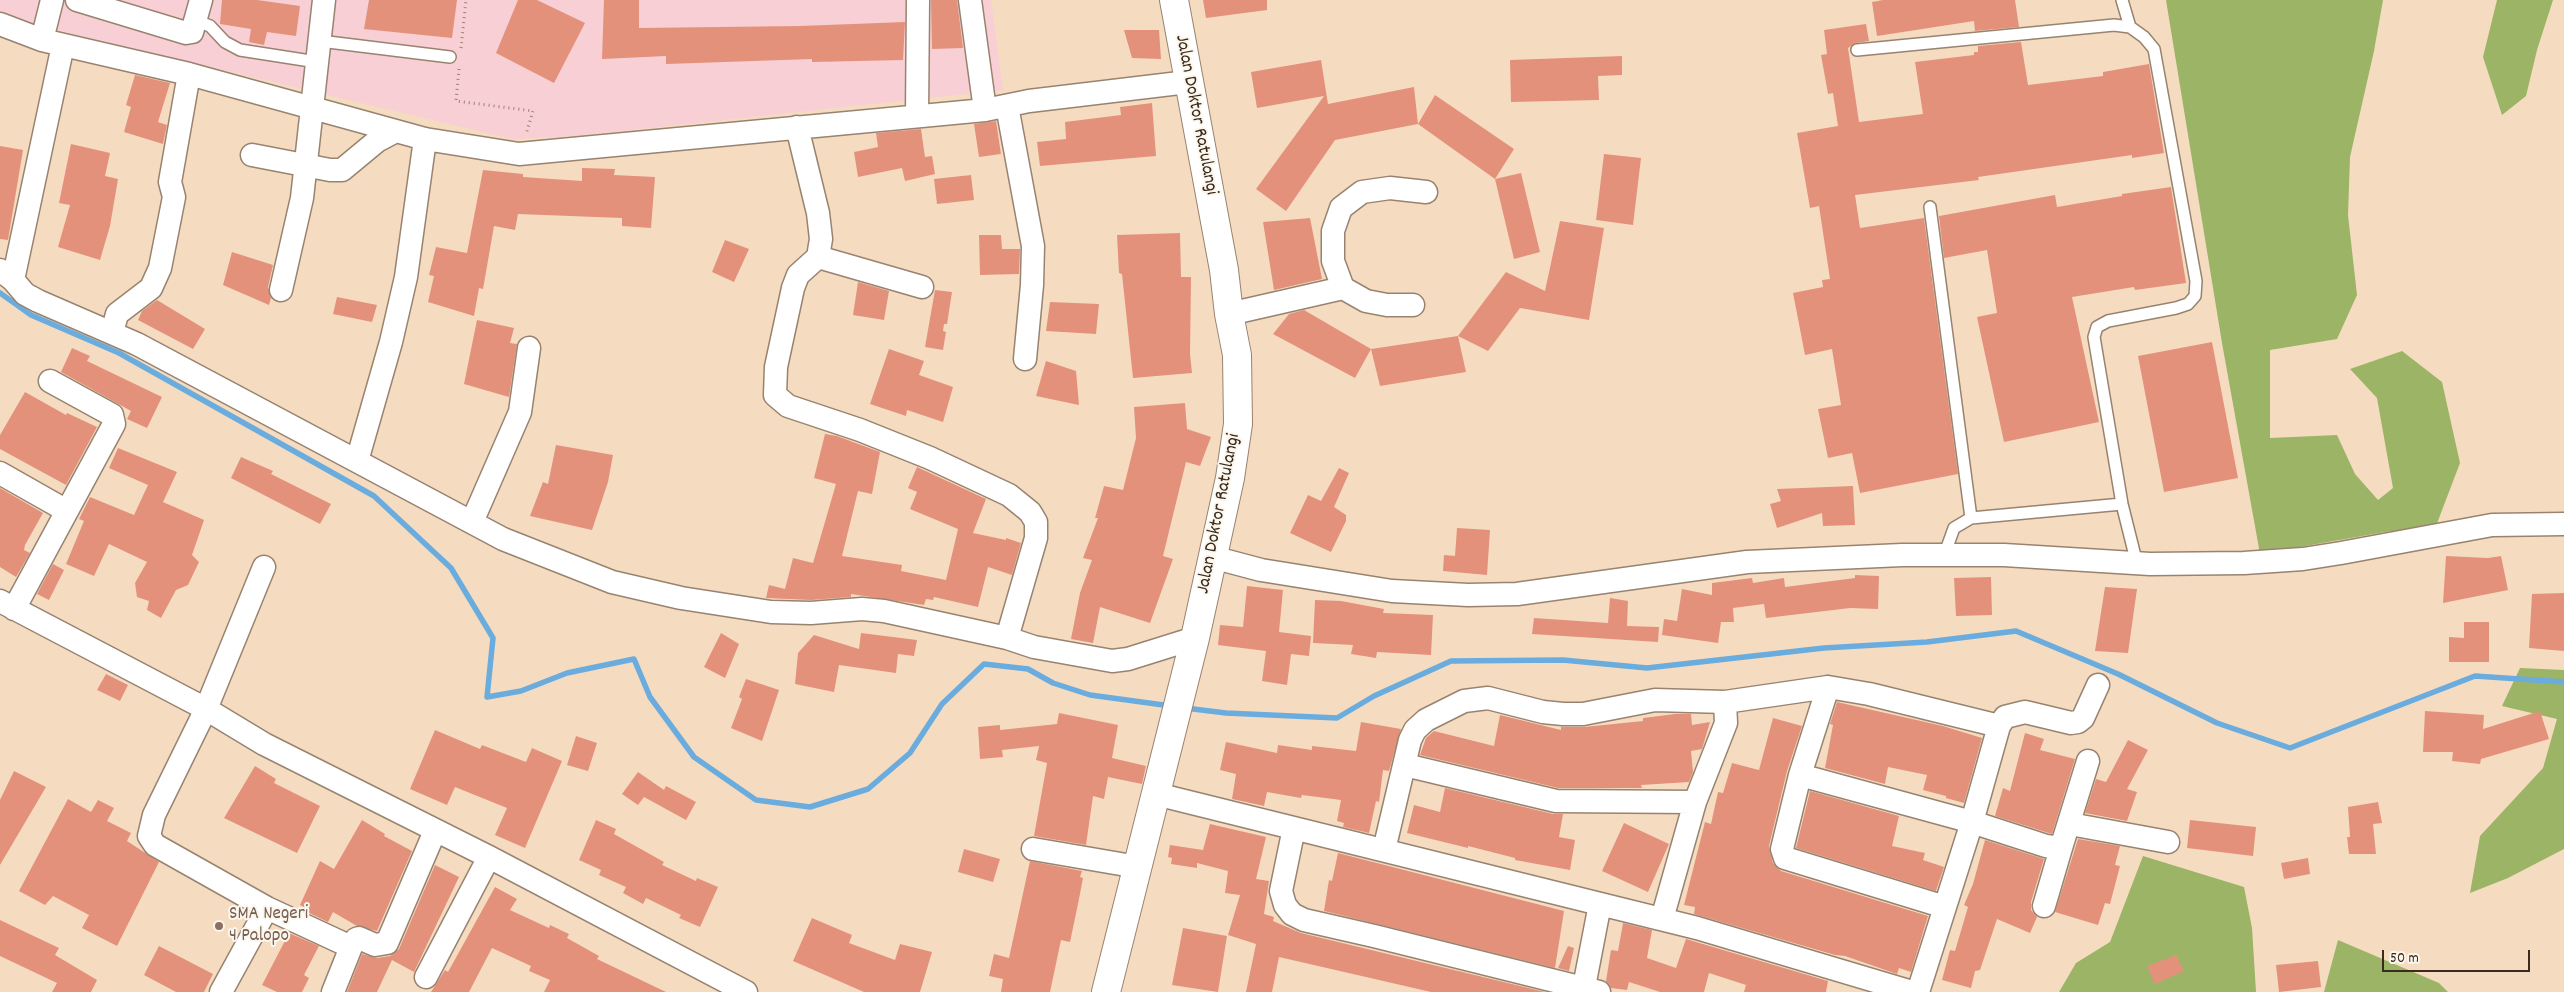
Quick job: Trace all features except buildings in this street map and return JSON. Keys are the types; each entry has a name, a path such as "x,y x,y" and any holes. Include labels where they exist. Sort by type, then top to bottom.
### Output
{"highway":[{"name":"Jalan Doktor Ratulangi","path":"1106,992 1195,638 1230,478 1238,424 1237,355 1229,314 1224,270 1174,0"}],"street":[{"path":"52,0 52,42 7,275 25,294 137,344 503,539 612,582 681,598 770,612 811,613 862,609 884,610 1007,638 1034,647 1112,661 1128,659 1195,638"},
{"path":"77,0 186,33 192,32 199,11"},
{"path":"282,290 300,214 324,0"},
{"path":"917,115 918,0"},
{"path":"970,0 985,110"},
{"path":"0,24 52,42 189,74 425,140 520,154 985,110 1188,82"},
{"path":"112,333 117,314 151,288 160,268 174,197 170,182 189,74"},
{"path":"1007,106 1033,246 1032,285 1025,359"},
{"path":"797,127 821,226 818,257 798,275 793,288 776,367 775,395 788,406 860,430 930,458 1009,496 1030,512 1036,522 1036,538 1007,638"},
{"path":"252,155 305,166 342,170 377,141 396,132"},
{"path":"357,461 391,342 406,277 425,140"},
{"path":"1413,305 1386,305 1366,301 1343,288 1333,260 1333,231 1341,208 1362,192 1390,188 1426,192"},
{"path":"818,257 922,287"},
{"path":"1229,314 1343,288"},
{"path":"472,522 520,412 529,348"},
{"path":"50,381 112,415 114,424 67,511 7,605 206,709 264,744 435,832 489,857 746,992"},
{"path":"0,473 67,511"},
{"path":"1212,557 1261,570 1307,579 1392,592 1468,595 1517,594 1748,562 1945,553 2137,564 2244,563 2303,559 2492,525 2564,524"},
{"path":"264,567 206,709 154,815 148,836 155,845 267,908 351,947"},
{"path":"1918,992 1972,822 1999,726 2005,717 2025,712 2071,723 2078,722 2083,718 2098,685"},
{"path":"1384,850 1410,740 1415,730 1426,720 1464,700 1488,698 1543,712 1583,714 1655,700 1725,702 1828,687 1869,694 1999,726"},
{"path":"1828,687 1800,775 1782,850 1785,858 1945,907"},
{"path":"1662,919 1694,802 1726,723 1725,702"},
{"path":"2044,906 2088,761"},
{"path":"1404,765 1556,801 1694,802"},
{"path":"1800,775 1972,822 2046,846 2061,848"},
{"path":"1156,794 1662,919 1912,992"},
{"path":"2070,824 2168,842"},
{"path":"1294,828 1281,891 1285,905 1292,914 1304,920 1589,991 1600,904"},
{"path":"332,992 356,939 359,938 375,945 387,943 435,832"},
{"path":"1033,849 1138,867"},
{"path":"426,977 489,857"},
{"path":"221,992 267,908"}],"lane":[{"path":"2122,0 2130,27"},
{"path":"199,11 225,42 240,50 455,56"},
{"path":"1857,50 2114,25 2130,27 2144,37 2154,50 2196,281 2195,296 2188,304 2176,308 2108,321 2096,327 2094,337 2122,504 2137,564"},
{"path":"1930,207 1970,518"},
{"path":"1945,553 1954,528 1970,518 2122,504"}],"path":[{"path":"455,56 466,0"},
{"path":"460,64 456,101 533,111 520,154"}],"shaded area":[{"path":"0,0 991,0 1003,90 575,136 512,139 14,20 0,13"}],"green space":[{"path":"2166,0 2383,0 2374,51 2350,157 2348,215 2357,295 2337,339 2270,350 2270,438 2337,435 2355,474 2378,500 2393,488 2377,398 2350,369 2402,351 2442,382 2460,463 2436,526 2385,532 2260,554 2222,343"},
{"path":"2497,0 2553,0 2537,50 2526,96 2502,115 2483,57"},
{"path":"2520,668 2564,670 2564,849 2508,878 2470,893 2480,836 2543,768 2557,719 2502,706"},
{"path":"2143,856 2244,887 2252,928 2256,992 2059,992 2076,963 2110,942"},
{"path":"2338,940 2439,983 2448,992 2324,992"}],"waterway":[{"path":"0,293 31,315 119,353 374,496 451,568 493,638 487,697 521,691 567,673 634,659 650,697 694,757 756,800 810,807 868,789 910,753 942,704 984,664 1028,669 1053,683 1090,695 1171,706"},
{"path":"1185,708 1226,713 1337,718 1374,696 1451,661 1563,660 1647,668 1824,648 1927,642 2016,631 2118,674 2217,723 2290,748 2475,676 2564,682"}],"place":[{"name":"SMA Negeri 4 Palopo","path":"219,926"}]}
